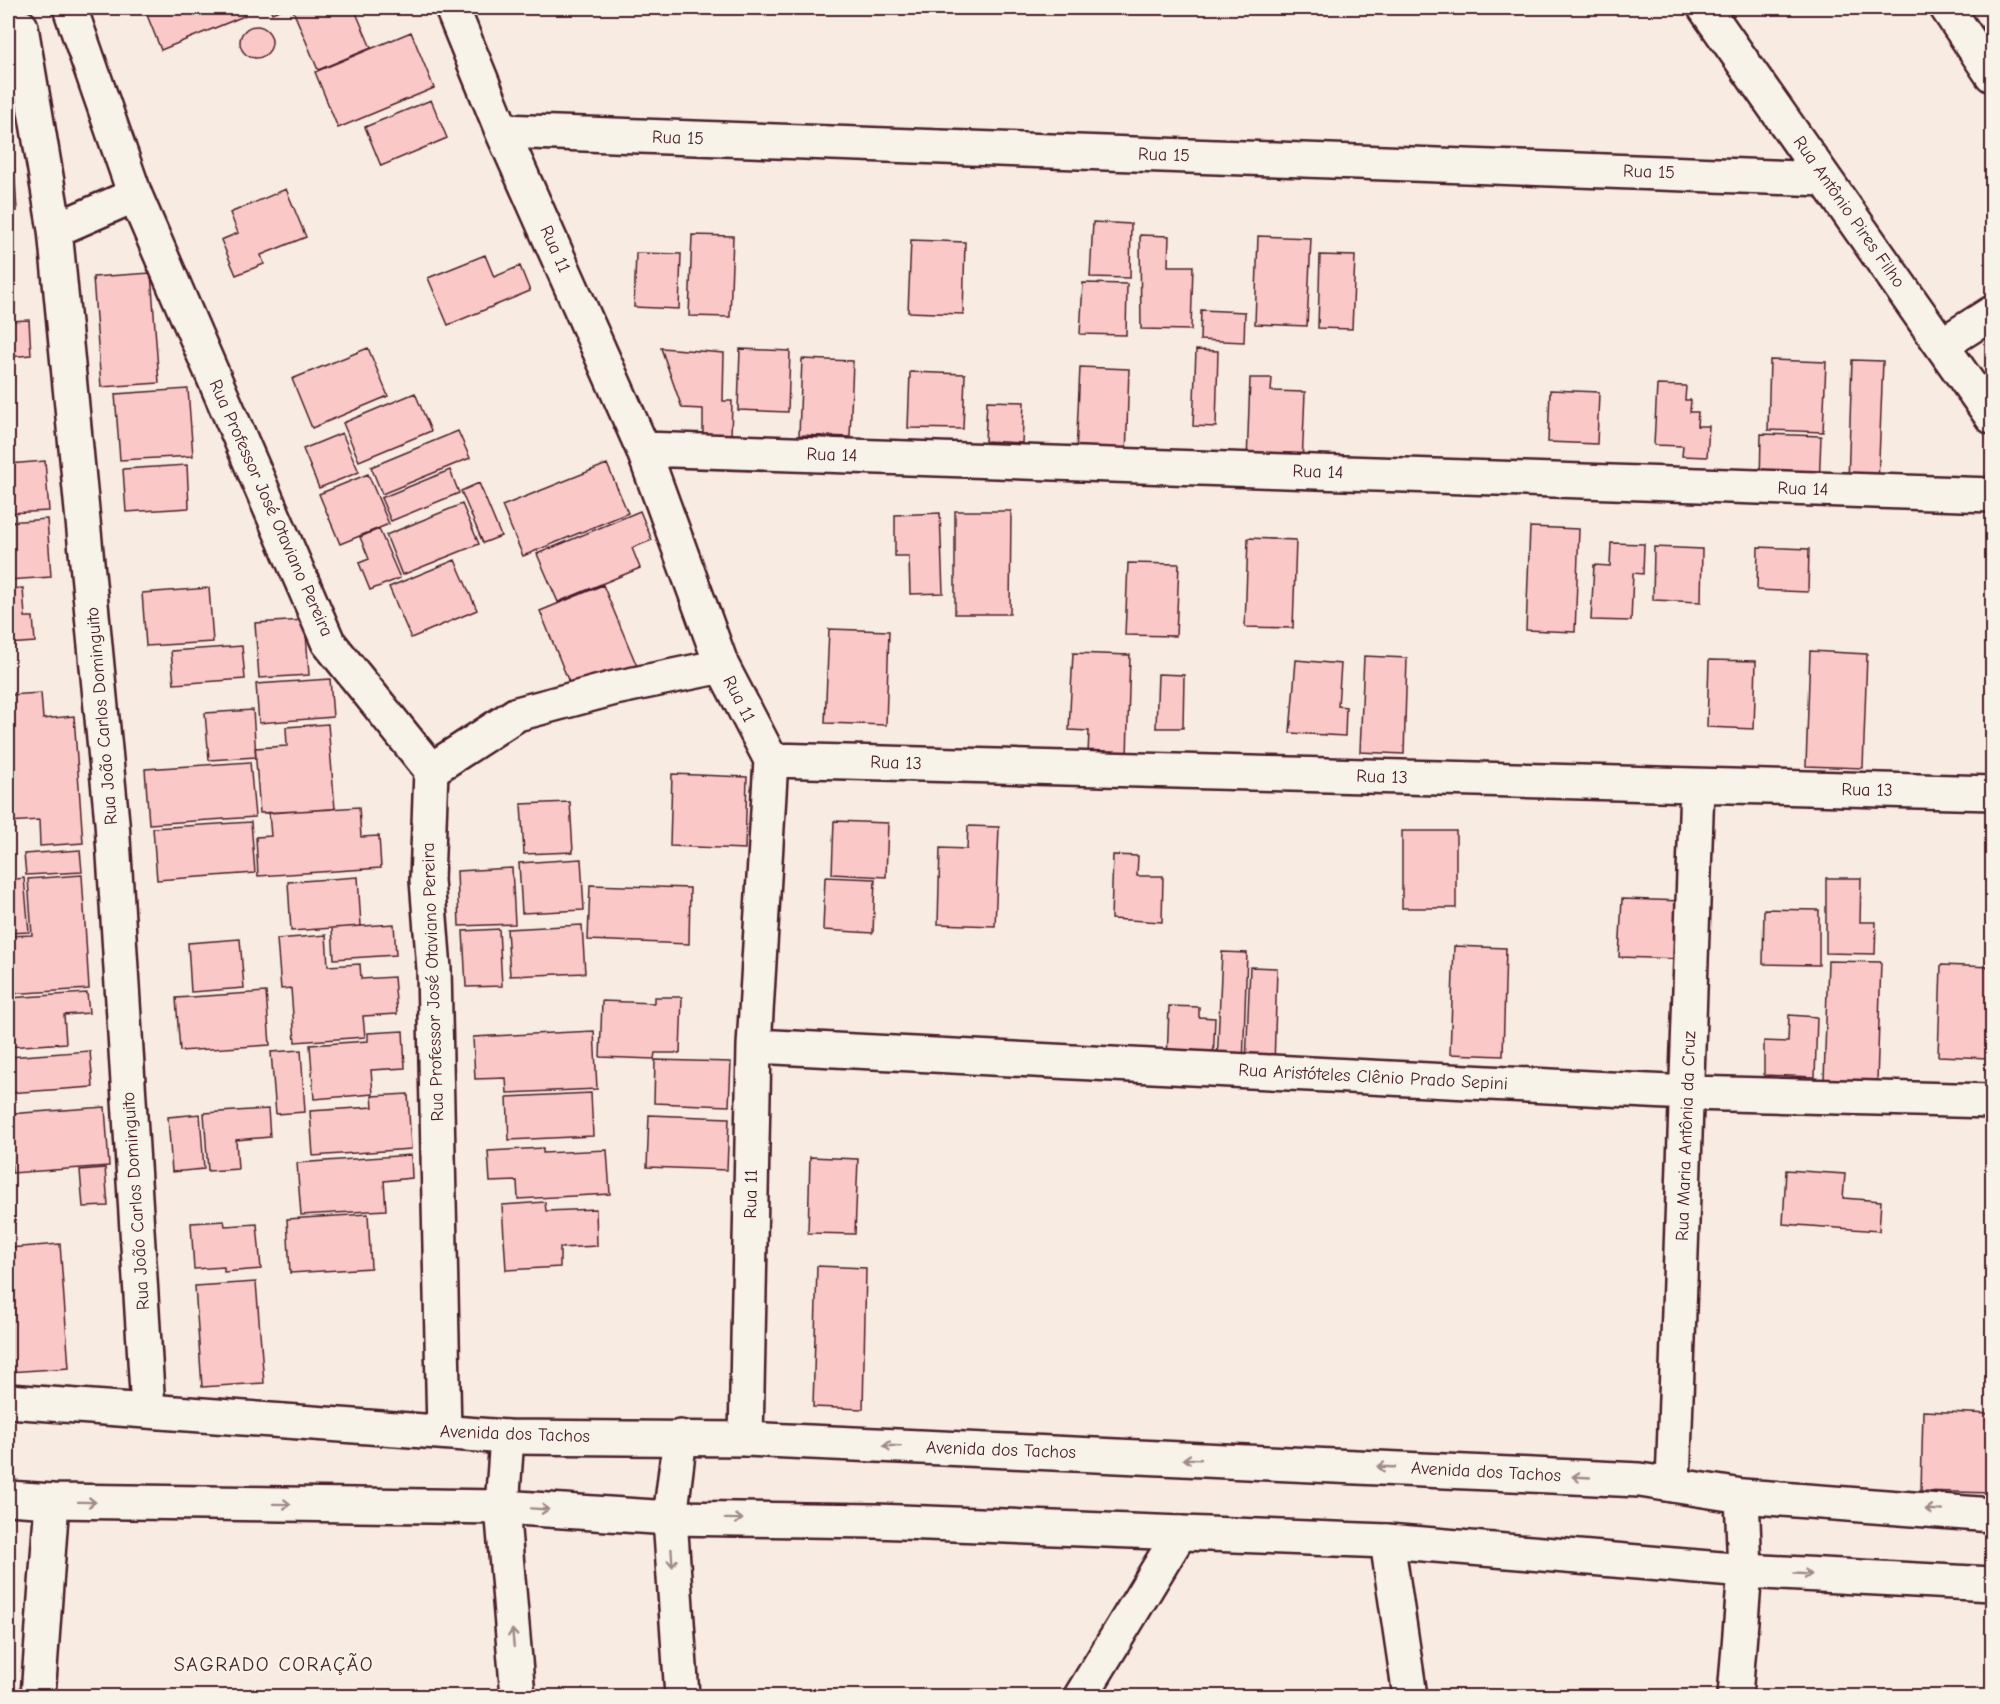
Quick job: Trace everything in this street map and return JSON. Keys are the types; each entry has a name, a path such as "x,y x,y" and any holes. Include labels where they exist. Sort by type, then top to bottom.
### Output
{"street":[{"path":"14,28 68,8"},
{"name":"Rua Professor José Otaviano Pereira","path":"68,8 135,195 328,642 431,770 427,880 434,969 444,1432"},
{"name":"Rua 11","path":"452,8 502,132 643,449 722,666 771,760 754,1046 746,1439"},
{"name":"Rua Antônio Pires Filho","path":"1705,8 1943,344 1992,417"},
{"path":"1947,8 1992,75"},
{"name":"Rua João Carlos Dominguito","path":"14,28 55,230 112,822 148,1409"},
{"name":"Rua 15","path":"502,132 1825,179"},
{"path":"55,230 135,195"},
{"path":"1943,344 1992,313"},
{"name":"Rua 14","path":"643,449 1992,495"},
{"path":"431,770 517,714 615,688 722,666"},
{"name":"Rua 13","path":"771,760 1992,793"},
{"name":"Rua Maria Antônia da Cruz","path":"1673,1485 1697,786"},
{"name":"Rua Aristóteles Clênio Prado Sepini","path":"754,1046 1688,1093 1992,1101"},
{"name":"Avenida dos Tachos","path":"8,1401 148,1409 507,1437 746,1439 1640,1480 1742,1496 1992,1515"},
{"path":"507,1437 502,1507 518,1696"},
{"path":"680,1437 669,1518 682,1696"},
{"path":"1736,1696 1745,1571 1742,1496"},
{"path":"8,1498 52,1501 502,1507 669,1518 875,1521 1387,1541 1745,1571 1992,1584"},
{"path":"38,1696 52,1501"},
{"path":"1081,1696 1180,1533"},
{"path":"1387,1541 1410,1696"}],"building":[{"path":"8,8 24,8 24,11 8,12"},
{"path":"151,8 240,8 244,16 161,50 145,10"},
{"path":"270,8 284,8 272,13"},
{"path":"292,8 354,8 371,48 318,70"},
{"path":"256,26 267,31 272,42 267,53 256,58 245,53 240,42 245,31"},
{"path":"411,32 434,88 338,128 315,72"},
{"path":"431,100 447,138 381,166 365,127"},
{"path":"13,149 17,211 8,211 8,150"},
{"path":"286,189 306,237 261,255 264,264 236,275 221,240 238,233 230,213"},
{"path":"1093,222 1131,224 1130,278 1090,277"},
{"path":"692,235 733,236 730,317 689,316"},
{"path":"1140,235 1169,236 1168,266 1193,266 1191,330 1141,329"},
{"path":"1258,236 1311,238 1307,326 1255,324"},
{"path":"911,240 965,242 963,314 908,312"},
{"path":"636,253 681,254 679,309 634,307"},
{"path":"485,255 494,277 520,266 530,291 448,325 428,278"},
{"path":"1320,255 1355,256 1352,329 1318,328"},
{"path":"151,273 159,383 101,387 93,277"},
{"path":"1083,283 1127,284 1126,335 1080,334"},
{"path":"1201,310 1245,312 1244,342 1200,340"},
{"path":"29,320 31,355 8,357 8,321"},
{"path":"368,348 388,396 312,428 292,379"},
{"path":"661,348 724,353 723,401 732,401 731,438 703,436 703,409 682,408"},
{"path":"740,349 790,351 788,412 738,410"},
{"path":"1196,350 1218,351 1216,427 1193,426"},
{"path":"802,359 853,361 850,437 799,435"},
{"path":"1770,360 1826,362 1823,432 1768,430"},
{"path":"1852,360 1883,361 1878,484 1848,483"},
{"path":"1080,367 1129,369 1126,457 1076,455"},
{"path":"910,372 965,374 963,429 908,428"},
{"path":"1250,378 1272,378 1271,391 1305,392 1302,465 1247,463"},
{"path":"1657,385 1686,386 1685,400 1691,400 1690,412 1698,412 1697,426 1709,426 1707,457 1682,456 1683,446 1654,445"},
{"path":"188,389 193,456 120,460 115,394"},
{"path":"1550,390 1599,392 1597,444 1548,442"},
{"path":"415,393 431,431 359,461 343,423"},
{"path":"987,401 1024,402 1022,443 985,441"},
{"path":"458,431 470,458 382,494 371,467"},
{"path":"342,433 359,472 319,488 303,449"},
{"path":"1761,434 1821,436 1819,487 1760,485"},
{"path":"45,461 49,511 8,513 8,464"},
{"path":"607,464 628,513 523,556 502,506"},
{"path":"187,465 189,508 126,512 123,469"},
{"path":"450,470 459,493 391,521 381,498"},
{"path":"368,474 389,524 340,544 319,494"},
{"path":"479,483 501,536 483,543 461,491"},
{"path":"462,504 479,544 402,575 386,535"},
{"path":"640,511 652,540 632,548 640,568 558,602 537,554"},
{"path":"955,511 1011,511 1010,614 955,614"},
{"path":"940,513 943,593 910,594 909,556 895,556 895,515"},
{"path":"47,519 51,577 8,580 8,522"},
{"path":"1530,527 1579,529 1575,632 1526,630"},
{"path":"379,529 400,578 370,590 359,563 369,559 360,537"},
{"path":"1248,538 1296,540 1293,628 1245,627"},
{"path":"1611,543 1644,544 1643,574 1633,573 1631,621 1591,620 1594,565 1610,566"},
{"path":"1654,547 1702,549 1701,602 1653,600"},
{"path":"1758,547 1809,549 1808,592 1757,590"},
{"path":"455,560 477,610 411,638 389,587"},
{"path":"1128,563 1179,564 1176,636 1125,635"},
{"path":"603,585 639,671 575,697 540,611"},
{"path":"23,588 25,617 33,617 35,642 8,644 8,589"},
{"path":"209,588 213,642 146,646 142,593"},
{"path":"305,620 309,675 259,678 255,623"},
{"path":"829,629 889,631 886,725 825,723"},
{"path":"242,646 245,679 174,684 171,651"},
{"path":"1810,651 1867,654 1863,768 1806,766"},
{"path":"1073,653 1130,655 1127,757 1088,755 1089,731 1069,730"},
{"path":"1364,656 1407,658 1404,754 1360,752"},
{"path":"1296,660 1341,664 1338,706 1346,707 1345,736 1290,733"},
{"path":"1709,660 1756,661 1754,729 1707,727"},
{"path":"1158,674 1184,675 1183,728 1156,728"},
{"path":"330,679 333,717 259,723 256,684"},
{"path":"41,693 43,719 74,716 83,843 40,846 39,820 8,822 8,695"},
{"path":"253,710 256,757 209,760 205,713"},
{"path":"328,724 335,809 260,813 255,748 287,746 286,727"},
{"path":"250,762 255,817 149,824 145,769"},
{"path":"672,774 747,777 745,849 670,846"},
{"path":"570,802 573,852 524,854 521,804"},
{"path":"359,807 361,837 379,836 381,868 258,876 256,837 271,836 269,813"},
{"path":"834,821 888,823 886,877 832,874"},
{"path":"251,822 255,873 157,880 153,828"},
{"path":"968,826 999,827 995,926 938,924 940,848 967,849"},
{"path":"1402,831 1456,831 1456,908 1402,908"},
{"path":"80,850 82,872 26,875 24,854"},
{"path":"1113,855 1138,856 1137,876 1163,876 1162,922 1111,919"},
{"path":"581,859 584,910 522,913 519,863"},
{"path":"512,868 515,924 459,926 457,871"},
{"path":"82,875 89,989 8,994 8,936 32,935 28,879"},
{"path":"358,877 361,926 291,931 288,882"},
{"path":"825,877 875,879 873,933 823,930"},
{"path":"24,878 29,932 8,933 8,880"},
{"path":"1826,878 1861,878 1860,922 1876,922 1875,954 1826,953"},
{"path":"590,885 690,888 689,944 588,940"},
{"path":"1622,899 1684,901 1682,959 1619,957"},
{"path":"1764,909 1819,910 1819,965 1763,964"},
{"path":"394,924 396,955 334,959 332,928"},
{"path":"582,925 585,973 510,976 507,929"},
{"path":"499,929 502,986 466,987 463,931"},
{"path":"326,935 328,966 360,964 361,979 394,977 397,1014 363,1016 365,1037 295,1042 291,988 281,989 277,939"},
{"path":"240,939 244,988 191,992 188,943"},
{"path":"1454,946 1506,948 1503,1056 1450,1054"},
{"path":"1222,952 1247,953 1243,1066 1217,1065"},
{"path":"1828,961 1881,962 1877,1082 1824,1081"},
{"path":"1941,965 1992,967 1989,1058 1938,1056"},
{"path":"1250,967 1277,968 1274,1066 1246,1065"},
{"path":"266,992 270,1045 180,1051 176,998"},
{"path":"87,993 89,1013 64,1015 66,1043 8,1047 8,998"},
{"path":"654,997 682,997 680,1053 655,1053 654,1059 600,1057 602,1001 654,1003"},
{"path":"1169,1006 1199,1007 1199,1017 1215,1018 1213,1063 1167,1061"},
{"path":"1789,1015 1817,1017 1815,1077 1764,1075 1764,1041 1788,1042"},
{"path":"403,1031 405,1068 371,1070 373,1094 314,1099 310,1045 368,1041 368,1033"},
{"path":"594,1031 597,1089 507,1093 506,1078 475,1079 473,1037"},
{"path":"301,1050 305,1112 276,1114 271,1052"},
{"path":"90,1051 93,1087 8,1093 8,1057"},
{"path":"655,1060 731,1062 729,1106 654,1103"},
{"path":"591,1093 593,1136 509,1140 507,1097"},
{"path":"408,1094 411,1149 313,1156 310,1111 373,1107 372,1096"},
{"path":"105,1107 109,1166 12,1173 8,1114"},
{"path":"268,1109 270,1137 236,1140 238,1169 208,1171 204,1113"},
{"path":"200,1114 204,1169 172,1172 168,1117"},
{"path":"649,1115 729,1118 727,1170 647,1167"},
{"path":"543,1148 543,1153 607,1150 610,1194 518,1199 517,1181 490,1182 488,1151"},
{"path":"411,1155 412,1178 384,1181 386,1210 301,1215 297,1163"},
{"path":"810,1157 858,1159 855,1234 808,1233"},
{"path":"105,1168 108,1206 83,1207 80,1170"},
{"path":"1786,1170 1845,1174 1843,1198 1881,1201 1879,1231 1783,1224"},
{"path":"545,1202 546,1211 596,1209 597,1246 560,1248 560,1267 506,1270 502,1205"},
{"path":"368,1214 371,1268 290,1273 287,1219"},
{"path":"224,1221 225,1226 257,1224 261,1269 224,1272 224,1267 194,1269 191,1223"},
{"path":"60,1244 69,1368 8,1372 8,1248"},
{"path":"817,1266 866,1268 863,1409 813,1407"},
{"path":"256,1282 264,1383 202,1387 195,1286"},
{"path":"1923,1411 1992,1414 1992,1493 1921,1491"}],"district":[{"name":"SAGRADO CORAÇÃO","path":"274,1664"}]}
